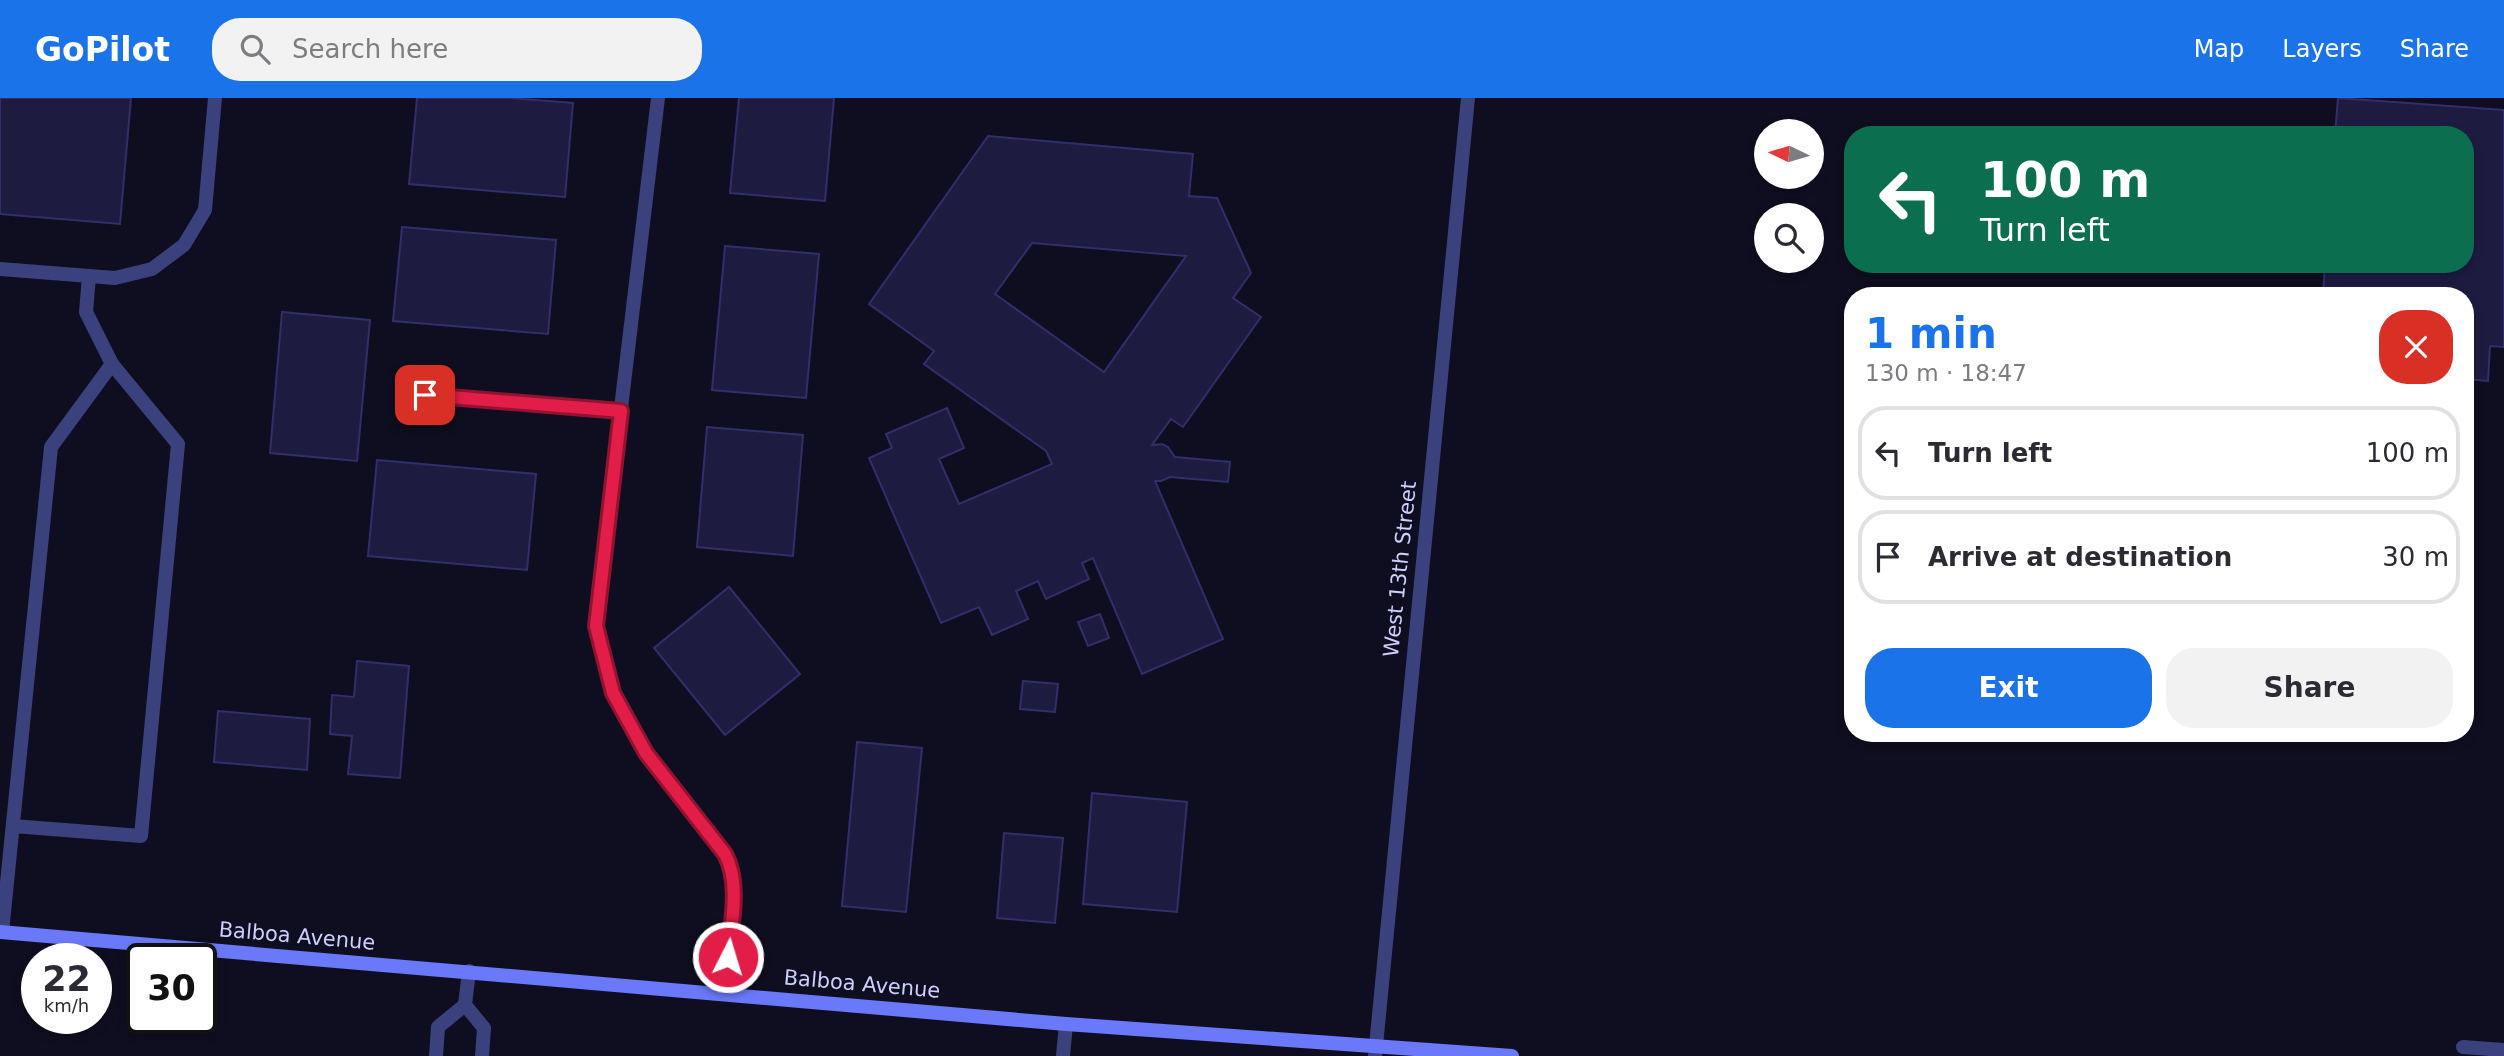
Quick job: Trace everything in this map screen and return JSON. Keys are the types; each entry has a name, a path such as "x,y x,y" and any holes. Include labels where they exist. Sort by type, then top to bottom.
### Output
{"street":[{"path":"0,269 115,278 152,269 184,245 205,210 215,98"},
{"path":"658,98 596,626 613,693 646,753 730,864 734,894 725,993"},
{"name":"West 13th Street","path":"1375,1050 1468,98"},
{"path":"13,825 141,836 178,444 112,364 86,312 89,276"},
{"path":"1,932 51,447 112,364"},
{"path":"425,395 621,411"},
{"name":"Balboa Avenue","path":"1,932 1375,1050 1512,1056"},
{"path":"436,1056 439,1027 465,1005 469,971"},
{"path":"465,1005 484,1028 482,1056"},
{"path":"1063,1056 1066,1024"},
{"path":"2463,1047 2504,1050"}],"building":[{"path":"0,98 131,98 120,224 0,214"},
{"path":"417,98 511,98 573,103 565,197 409,184"},
{"path":"739,98 834,98 825,201 730,193"},
{"path":"2338,98 2504,110 2504,347 2490,346 2488,381 2474,380 2474,287 2324,287 2324,273 2474,273 2474,126 2336,126"},
{"path":"988,136 1193,154 1189,196 1217,198 1251,273 1233,298 1261,317 1183,427 1171,419 1152,445 1162,444 1168,447 1175,457 1230,462 1228,482 1170,477 1155,481 1223,639 1142,674 1093,558 1082,563 1089,579 1046,599 1038,581 1016,591 1028,619 992,635 979,607 941,623 869,458 892,448 886,434 947,408 964,448 939,459 959,504 1052,464 1046,451 924,364 934,351 869,304","holes":["1032,243 1186,256 1104,372 995,294"]},
{"path":"402,227 556,240 548,334 393,321"},
{"path":"725,246 819,254 806,398 712,390"},
{"path":"282,312 370,320 357,461 270,453"},
{"path":"707,427 803,435 793,556 697,547"},
{"path":"377,460 536,474 527,570 368,556"},
{"path":"729,587 800,674 725,735 654,648"},
{"path":"1100,614 1109,638 1088,646 1078,622"},
{"path":"357,661 409,666 400,778 348,774 352,736 330,734 332,695 354,697"},
{"path":"1023,681 1058,684 1055,712 1020,709"},
{"path":"218,711 310,719 307,770 214,762"},
{"path":"857,742 922,748 906,912 842,906"},
{"path":"1092,793 1187,802 1177,912 1083,904"},
{"path":"1004,833 1063,838 1055,923 997,918"}],"route":[{"path":"425,395 621,411 596,626 613,693 646,753 730,864 734,894 728,957"}]}
